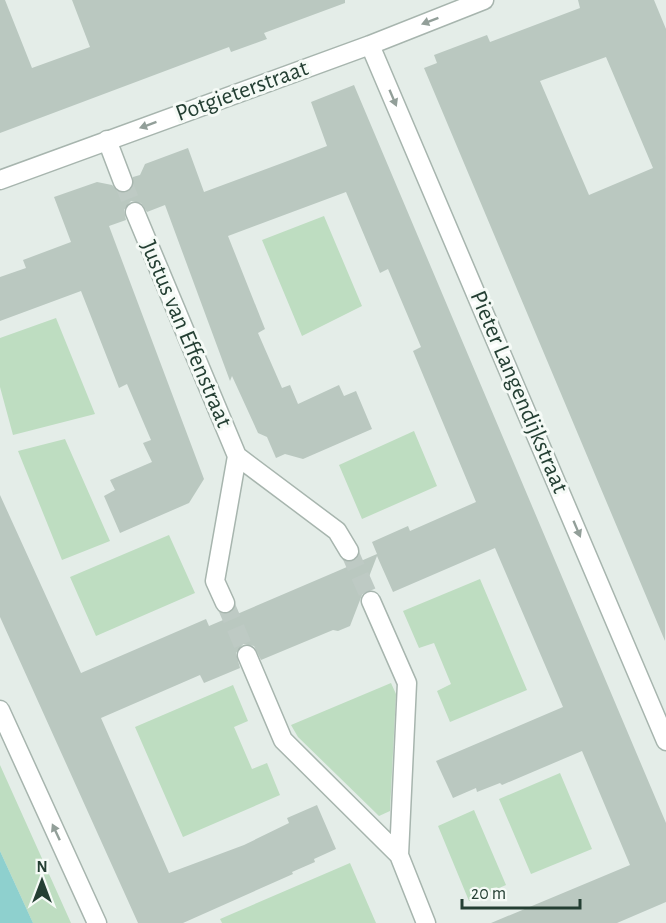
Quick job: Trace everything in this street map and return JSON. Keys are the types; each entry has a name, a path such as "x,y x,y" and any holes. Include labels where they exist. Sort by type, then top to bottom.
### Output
{"street":[{"name":"Potgieterstraat","path":"0,180 370,45 484,0"},
{"name":"Pieter Langendijkstraat","path":"370,45 666,741"},
{"path":"107,140 123,182"},
{"name":"Justus van Effenstraat","path":"135,212 237,456 337,531 349,551"},
{"name":"Justus van Effenstraat","path":"225,603 215,581 237,456"},
{"path":"371,601 407,683 399,855"},
{"path":"247,655 283,740 399,855 426,923"},
{"path":"0,710 97,923"}],"green space":[{"path":"324,216 362,306 302,336 262,240"},
{"path":"56,318 95,414 13,435 0,387 0,338"},
{"path":"414,431 437,486 362,519 339,465"},
{"path":"65,439 110,541 62,560 18,451"},
{"path":"169,535 195,593 96,636 70,577"},
{"path":"480,579 527,690 450,722 437,691 451,684 434,643 419,648 403,611"},
{"path":"391,683 396,694 390,811 379,816 298,737 291,725"},
{"path":"233,685 248,721 234,727 252,769 267,763 280,795 183,837 135,727"},
{"path":"0,765 71,923 33,923 0,851"},
{"path":"560,773 592,849 531,874 499,799"},
{"path":"474,810 506,885 469,901 438,826"},
{"path":"350,863 376,923 222,923 220,919"}],"water":[{"path":"0,851 33,923 0,923"}],"building":[{"path":"0,0 5,0 32,68 90,47 72,0 345,0 345,3 264,33 267,39 231,52 229,47 0,133"},
{"path":"578,0 654,0 666,29 665,641 424,68 437,63 434,55 487,35 490,42 580,8","holes":["606,57 653,168 589,195 540,81"]},
{"path":"354,85 666,823 666,902 617,923 491,923 630,865 582,751 502,785 500,783 477,792 476,788 453,798 436,761 563,707 495,548 393,592 377,556 350,626 338,631 333,630 261,660 254,646 243,644 236,653 240,668 204,683 200,675 101,718 169,873 244,845 289,823 287,818 317,805 336,849 314,859 315,862 292,872 293,874 183,923 138,923 0,617 0,495 81,673 206,619 209,626 377,554 372,542 408,526 410,531 476,502 413,351 421,347 388,269 380,273 346,192 228,236 265,329 258,333 282,388 290,385 298,404 339,385 344,396 356,391 372,429 303,459 285,454 276,458 267,437 258,433 232,376 230,381 165,205 147,212 141,203 131,201 124,210 126,220 109,226 204,479 189,503 120,533 104,496 115,490 110,480 152,462 143,443 151,440 127,384 119,388 81,291 0,321 0,277 26,268 23,260 71,242 54,197 97,182 112,185 121,193 126,193 132,189 133,177 140,175 145,164 188,148 204,192 285,162 327,146 311,102"}],"tunnel":[{"path":"123,182 135,212"},
{"path":"349,551 371,601"},
{"path":"225,603 247,655"}]}
